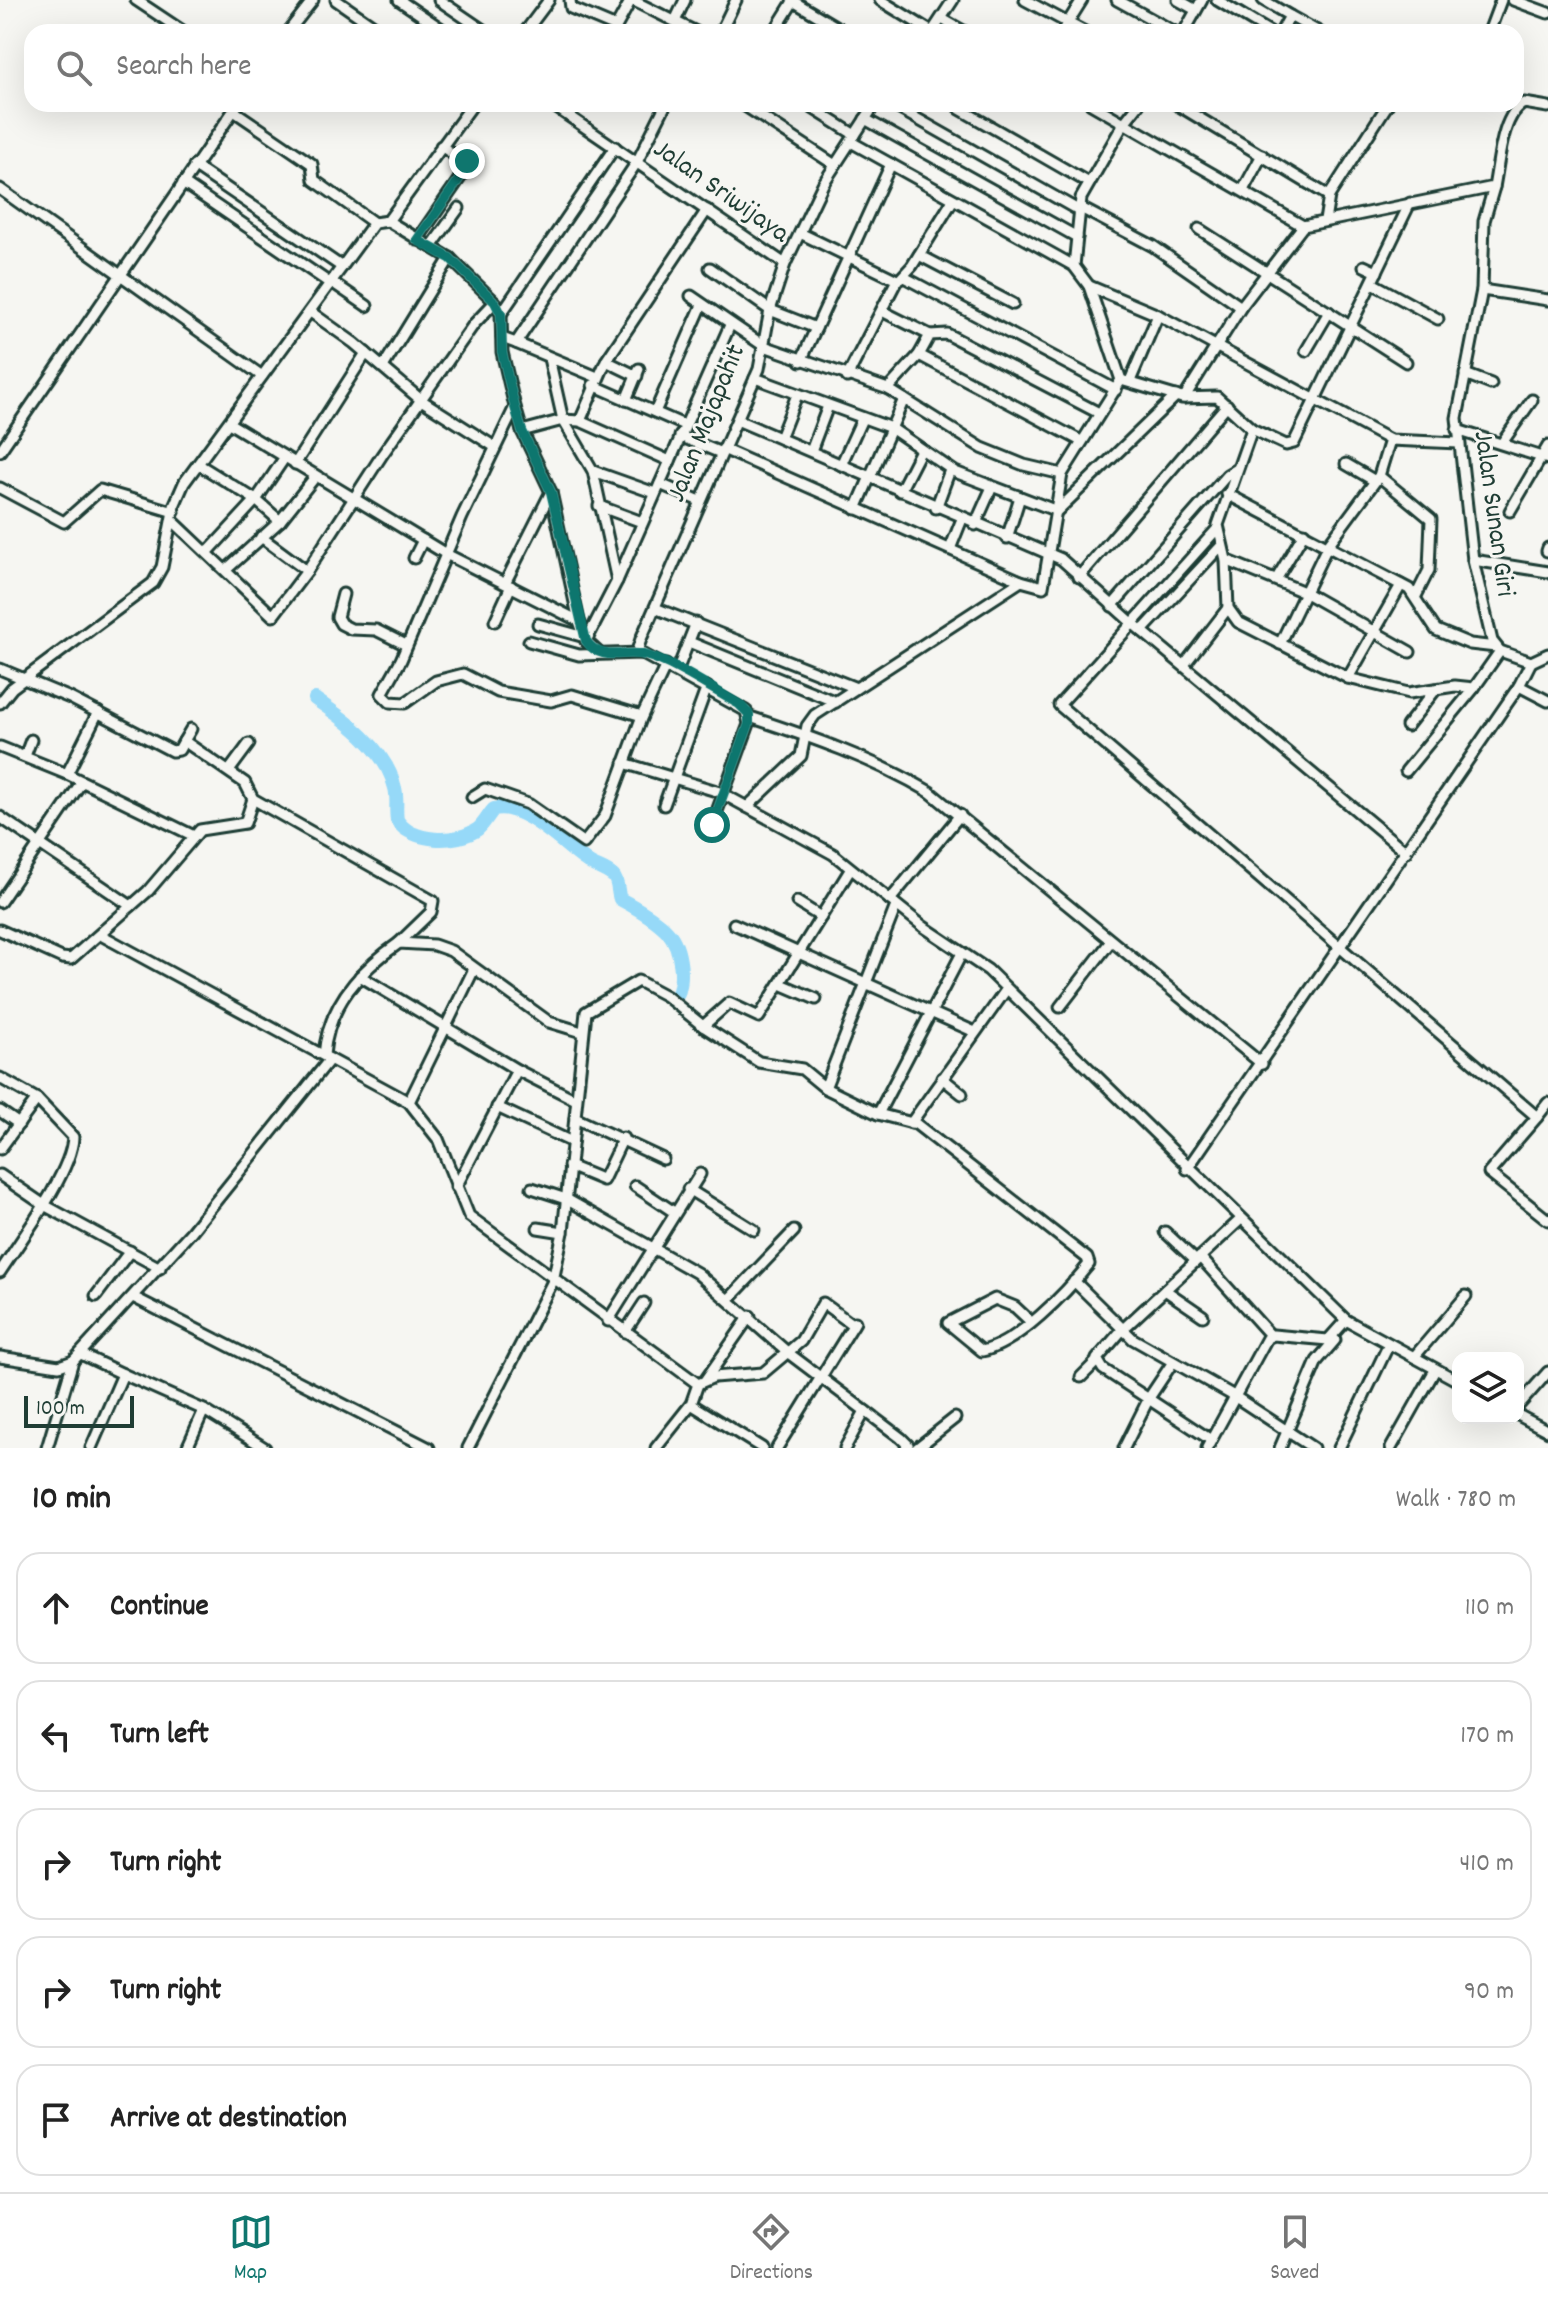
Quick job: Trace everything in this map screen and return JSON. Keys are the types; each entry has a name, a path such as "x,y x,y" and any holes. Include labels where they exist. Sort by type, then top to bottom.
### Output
{"street":[{"path":"136,0 172,24"},
{"path":"294,24 313,0"},
{"path":"336,0 370,24"},
{"path":"399,0 434,24"},
{"path":"439,0 474,24"},
{"path":"531,24 549,0"},
{"path":"570,0 571,8 605,24"},
{"path":"618,24 632,0 681,24"},
{"path":"675,21 685,0"},
{"path":"725,24 736,0"},
{"path":"779,24 793,0 832,24"},
{"path":"880,0 919,24"},
{"path":"938,24 953,0"},
{"path":"1025,0 1071,24"},
{"path":"1068,22 1082,0"},
{"path":"1117,0 1160,24"},
{"path":"1178,0 1196,10"},
{"path":"1188,24 1202,0"},
{"path":"1217,0 1257,24"},
{"path":"1263,0 1304,24"},
{"path":"1492,24 1501,0"},
{"path":"1513,0 1548,13"},
{"path":"1286,24 1290,16"},
{"path":"942,19 951,24"},
{"path":"1524,104 1548,107"},
{"path":"0,451 232,112"},
{"path":"243,112 312,164 314,180 374,223 388,221 450,258 495,302 501,314 502,338 522,431 551,492 585,639 598,652"},
{"path":"388,221 467,112"},
{"name":"Jalan Sriwijaya","path":"563,112 785,264"},
{"path":"569,116 571,112"},
{"path":"516,343 637,162 662,112"},
{"path":"754,112 835,165"},
{"path":"817,112 891,164 1074,266 1089,286 1122,384"},
{"name":"Jalan Majapahit","path":"641,653 638,648 755,378 770,310 785,264 835,165 869,112"},
{"path":"905,112 1153,246 1241,307"},
{"path":"965,112 1089,183"},
{"path":"1105,112 1303,226"},
{"path":"1074,266 1079,208 1089,183 1133,112"},
{"path":"1189,112 1329,196"},
{"path":"1325,221 1329,196 1383,112"},
{"name":"Jalan Sunan Giri","path":"1498,649 1488,630 1473,560 1465,463 1457,430 1482,290 1484,221 1514,112"},
{"path":"865,119 1077,237"},
{"path":"417,240 469,164 441,146"},
{"path":"501,314 615,147"},
{"path":"1243,190 1262,155"},
{"path":"801,361 891,164"},
{"path":"194,166 342,267"},
{"path":"183,183 367,306"},
{"path":"1057,511 1180,397 1241,307 1271,272 1303,226 1494,187"},
{"path":"0,189 262,376"},
{"path":"847,377 900,278 919,255 953,200"},
{"path":"800,233 1122,384 1180,397 1212,395 1252,429 1292,445 1410,203"},
{"path":"431,247 459,208"},
{"path":"580,421 606,361 707,210"},
{"path":"0,703 26,678 157,578 177,497 374,223"},
{"path":"1199,229 1271,272 1406,362"},
{"path":"919,255 1013,304"},
{"path":"383,367 450,258"},
{"path":"1364,266 1377,272"},
{"path":"710,268 770,310 816,328"},
{"path":"1372,283 1438,319"},
{"path":"1089,286 1158,315 1390,440 1459,443"},
{"path":"1482,290 1548,300"},
{"path":"691,296 764,346 888,389 982,448 1024,465 1062,474"},
{"path":"0,488 64,522 100,490 174,516 274,615 474,324 495,302"},
{"path":"655,412 702,305"},
{"path":"882,311 930,335 951,335 1099,413"},
{"path":"1306,351 1329,312"},
{"path":"312,313 366,353 421,400 495,447"},
{"path":"680,436 722,451 1021,581 1043,587 1062,474 1099,413 1122,384 1158,315"},
{"path":"585,639 617,581 730,325"},
{"path":"888,389 919,355 930,335"},
{"path":"502,338 549,358 626,400 684,425"},
{"path":"295,464 366,353"},
{"path":"919,355 1081,441"},
{"path":"549,358 563,420 593,471 617,581"},
{"path":"606,361 638,373 626,400"},
{"path":"1465,374 1491,384"},
{"path":"755,378 891,428 920,452 950,470 1057,511"},
{"path":"780,438 797,395"},
{"path":"856,509 904,399"},
{"path":"1502,443 1532,400"},
{"path":"1079,577 1227,405"},
{"path":"811,451 828,406"},
{"path":"515,407 382,694 390,702 405,703 436,681 463,674 498,692 551,701 572,695 642,716"},
{"path":"841,465 862,419"},
{"path":"522,431 563,420 580,421 670,461"},
{"path":"737,420 975,525 1061,559 1112,606 1406,852"},
{"path":"229,423 446,554 579,621"},
{"path":"1252,429 1227,494 1218,528 1226,560 1228,608 1241,625 1348,678 1409,693 1474,688"},
{"path":"1457,430 1545,457"},
{"path":"1280,644 1328,545 1377,478 1390,440"},
{"path":"1510,511 1545,457 1548,446"},
{"path":"900,491 920,452"},
{"path":"208,552 256,500 285,457"},
{"path":"198,464 256,500 280,521"},
{"path":"1346,464 1377,478 1431,519 1429,570 1416,596"},
{"path":"1112,606 1227,475 1237,469"},
{"path":"936,508 950,470"},
{"path":"593,471 700,501"},
{"path":"227,569 280,521 315,477"},
{"path":"975,525 992,487"},
{"path":"495,621 508,585 551,492"},
{"path":"1227,494 1401,585 1416,596 1436,630 1470,644 1498,649 1531,662"},
{"path":"1007,538 1020,497"},
{"path":"599,506 642,522"},
{"path":"950,549 962,519"},
{"path":"1218,528 1130,621 1059,705 1537,1117"},
{"path":"1277,578 1304,533"},
{"path":"261,537 307,571"},
{"path":"414,558 423,540"},
{"path":"1142,631 1221,546"},
{"path":"1226,560 1277,578 1410,652"},
{"path":"1473,560 1548,572"},
{"path":"747,807 801,756 805,735 815,715 1021,581"},
{"path":"1348,678 1401,585"},
{"path":"343,594 337,617 341,624 351,629 376,630 406,645"},
{"path":"655,608 856,688"},
{"path":"1184,665 1228,608"},
{"path":"677,671 696,623"},
{"path":"538,624 585,639"},
{"path":"529,641 569,654 598,652 623,656 641,653 739,704 750,717 805,735 902,775 960,815 1262,1064"},
{"path":"689,642 836,702"},
{"path":"1406,771 1474,688 1498,649"},
{"path":"1187,1169 1342,947 1519,686 1531,662 1548,654"},
{"path":"472,797 485,789 519,799 584,843 605,816 642,716 666,665"},
{"path":"0,669 26,678 174,751 179,750 191,729"},
{"path":"1519,686 1548,701"},
{"path":"664,805 707,687"},
{"path":"1407,726 1436,689"},
{"path":"67,774 98,712"},
{"path":"712,825 750,717"},
{"path":"25,756 31,740"},
{"path":"0,1357 59,1366 77,1358 160,1268 327,1057 338,1003 360,976 431,912 433,901 253,799 245,783 184,741"},
{"path":"229,771 249,744"},
{"path":"0,747 67,774 194,836"},
{"path":"624,763 724,794 828,850 893,903 988,970 1187,1169 1349,1322 1452,1378"},
{"path":"0,902 81,783"},
{"path":"0,930 68,959 101,935 205,827 242,825 249,815 253,799"},
{"path":"825,1088 893,903 960,815"},
{"path":"0,817 131,906"},
{"path":"703,1026 729,1003 759,1017 850,870"},
{"path":"797,902 821,917"},
{"path":"734,924 975,1032"},
{"path":"101,935 409,1102 438,1139 469,1216 608,1321 701,1382 758,1375 806,1335 823,1303 854,1323 777,1448"},
{"path":"1060,1007 1111,941"},
{"path":"399,943 443,947 555,1026 582,1032"},
{"path":"878,1114 962,953"},
{"path":"409,1102 474,969"},
{"path":"360,976 517,1070 576,1100"},
{"path":"468,1448 553,1281 563,1232 586,1012 633,983 643,981 703,1026 759,1062 802,1069 825,1088 878,1114 911,1123 946,1145 1087,1258 1088,1266 1031,1322 1012,1338 985,1352 948,1323 995,1299 1015,1307 1031,1322"},
{"path":"781,984 816,999"},
{"path":"911,1123 1006,990"},
{"path":"456,1187 517,1070"},
{"path":"0,1078 37,1099 73,1137 69,1158 44,1205 0,1272"},
{"path":"942,1078 962,1094"},
{"path":"0,1149 37,1099"},
{"path":"1548,1103 1489,1173 1548,1220"},
{"path":"497,1107 572,1142"},
{"path":"0,1111 19,1124"},
{"path":"575,1118 663,1159"},
{"path":"569,1166 603,1180 623,1138"},
{"path":"608,1321 700,1174"},
{"path":"0,1175 44,1205 160,1268"},
{"path":"635,1186 674,1212"},
{"path":"532,1188 566,1199 697,1273 730,1298 821,1380 911,1447 955,1418"},
{"path":"688,1189 754,1230"},
{"path":"1081,1377 1122,1330 1240,1220"},
{"path":"538,1228 563,1232"},
{"path":"730,1298 794,1231"},
{"path":"1165,1232 1198,1259 1271,1336 1328,1340 1349,1322"},
{"path":"96,1296 130,1251"},
{"path":"1074,1281 1122,1330 1234,1396 1313,1448"},
{"path":"1165,1290 1203,1316"},
{"path":"1414,1357 1466,1296"},
{"path":"133,1297 429,1448"},
{"path":"625,1332 644,1303"},
{"path":"656,1448 691,1404 701,1382 750,1316"},
{"path":"1280,1448 1317,1361 1349,1322"},
{"path":"1097,1361 1103,1369 1149,1398 1209,1444 1271,1336"},
{"path":"1339,1448 1389,1344"},
{"path":"77,1358 123,1374 204,1410 265,1448"},
{"path":"47,1448 77,1358"},
{"path":"1124,1448 1149,1398 1173,1362"},
{"path":"1391,1448 1435,1370"},
{"path":"1524,1399 1548,1372"},
{"path":"91,1448 123,1374"},
{"path":"691,1404 762,1448"},
{"path":"187,1448 204,1410"},
{"path":"845,1448 865,1411"},
{"path":"1524,1418 1548,1431"}],"waterway":[{"path":"315,699 352,726 383,761 395,788 397,820 404,828 423,837 458,837 478,829 494,809 505,809 530,818 588,862 613,876 620,899 657,922 676,946 681,976 673,1002"}],"route":[{"path":"467,161 469,165 417,240 450,258 495,302 501,314 502,352 515,407 522,431 551,492 586,641 593,649 608,655 634,656 641,653 739,704 749,714 749,724 712,825"}]}
